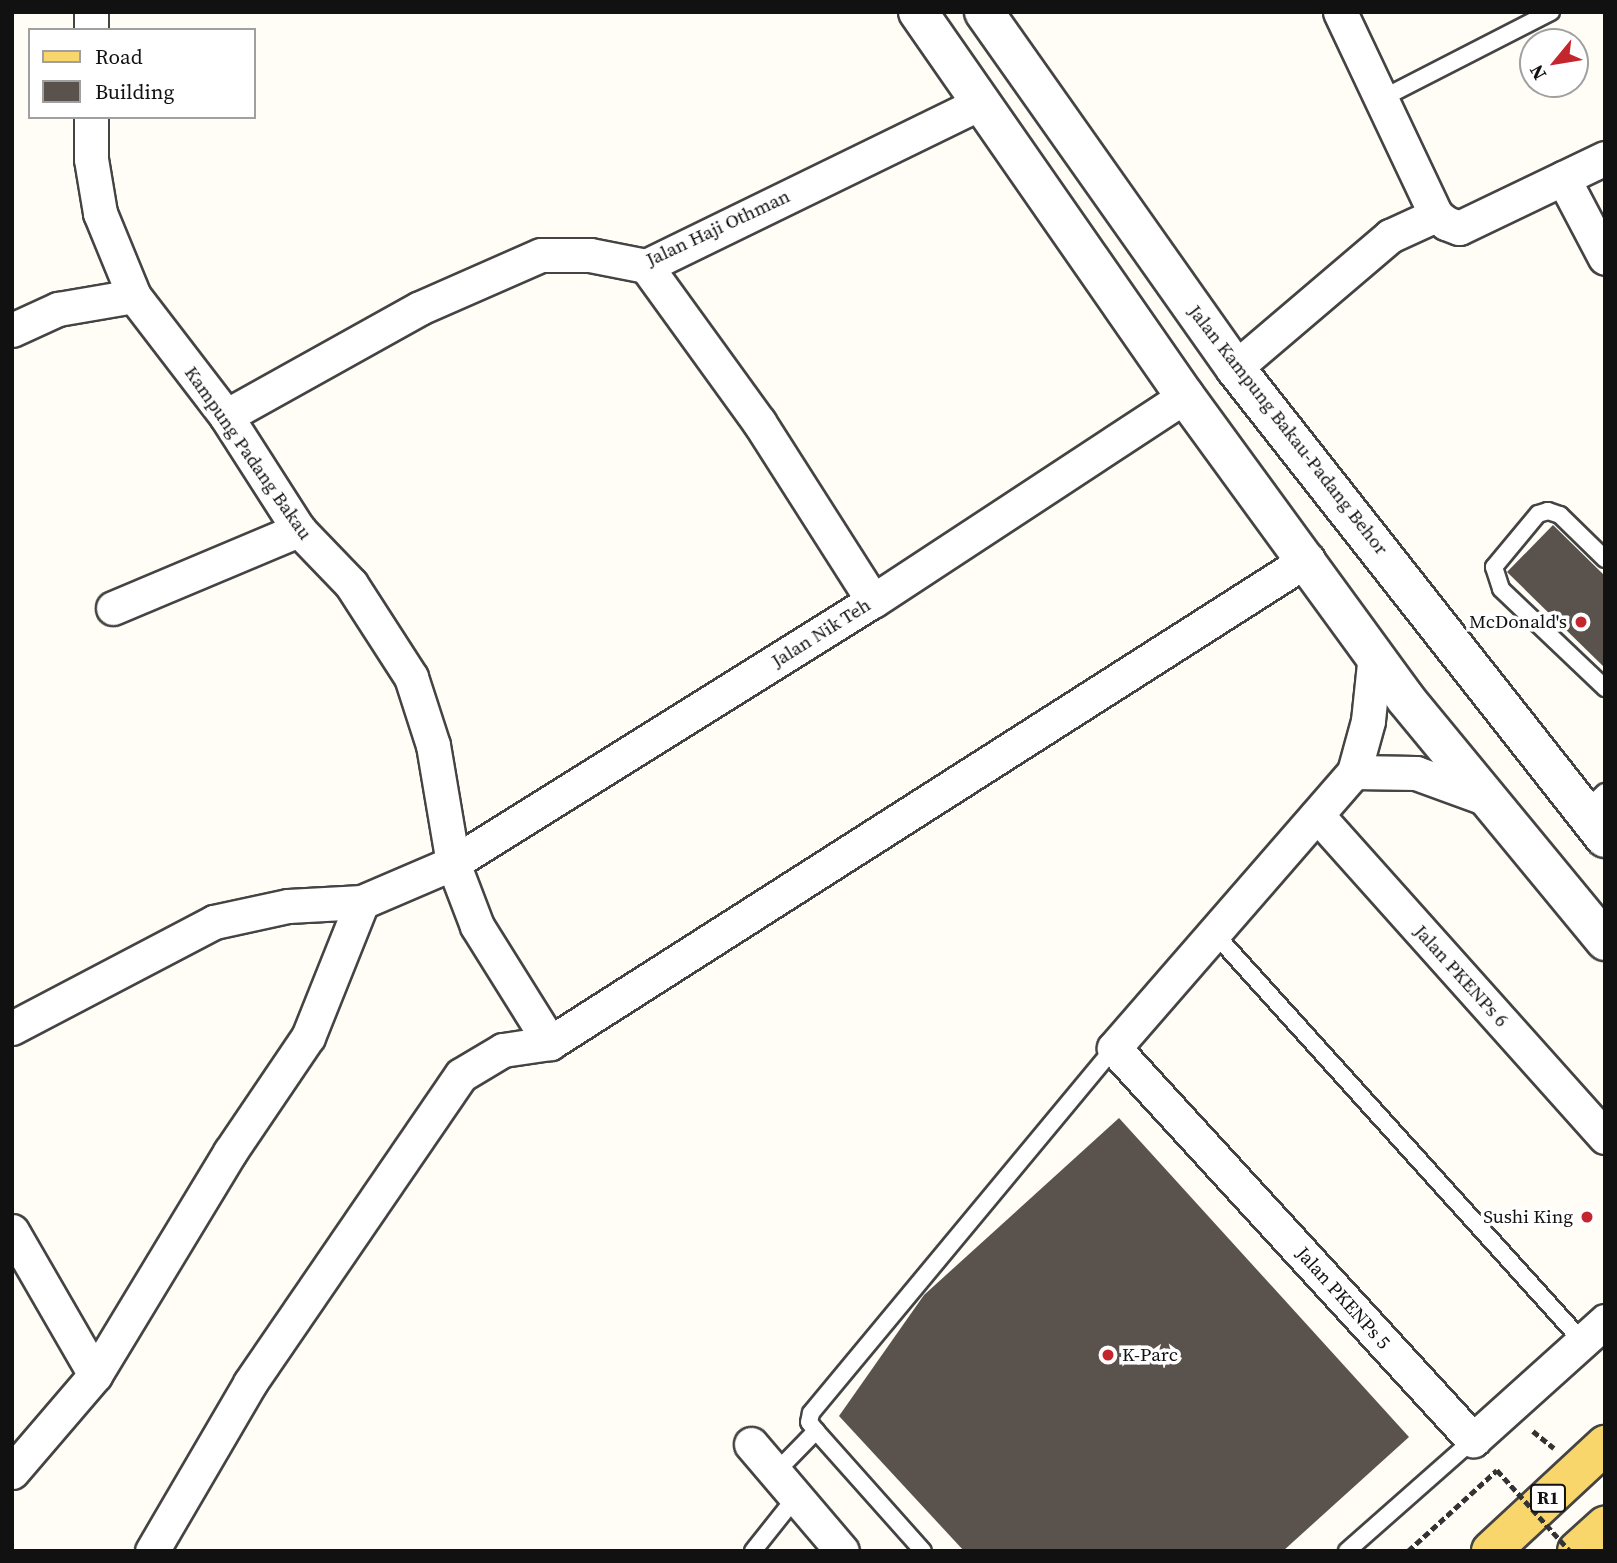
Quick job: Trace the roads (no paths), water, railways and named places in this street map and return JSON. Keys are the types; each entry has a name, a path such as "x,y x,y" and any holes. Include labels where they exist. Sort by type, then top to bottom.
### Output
{"main road":[{"name":"R1","path":"1491,1551 1605,1445"},
{"path":"1577,1551 1605,1526"}],"street":[{"path":"918,12 978,104 1185,396 1308,559 1375,654 1487,799 1605,941"},
{"name":"Jalan Kampung Bakau-Padang Behor","path":"984,12 1235,368 1598,815"},
{"path":"1340,12 1436,215 1459,229 1605,158"},
{"name":"Jalan Haji Othman","path":"226,416 420,308 541,256 590,255 646,266 978,104"},
{"name":"Kampung Padang Bakau","path":"91,119 91,159 100,213 134,296 226,416 299,530 351,584 411,677 433,744 453,863 477,926 550,1043"},
{"path":"1563,178 1605,258"},
{"path":"1235,368 1390,236 1436,215"},
{"path":"646,266 759,422 873,601"},
{"path":"12,330 58,309 134,296"},
{"name":"Jalan Nik Teh","path":"362,902 453,863 873,601 1185,396"},
{"path":"113,608 299,530"},
{"path":"152,1551 250,1382 461,1075 503,1050 550,1043 1308,559"},
{"path":"1114,1048 1354,772 1368,721 1375,654"},
{"path":"1354,772 1416,773 1487,799"},
{"name":"Jalan PKENPs 6","path":"1317,815 1605,1137"},
{"path":"12,1028 214,922 288,906 362,902 308,1037 230,1152 95,1375 12,1472"},
{"name":"Jalan PKENPs 5","path":"1114,1048 1473,1440"},
{"path":"12,1231 95,1375"},
{"path":"1473,1440 1594,1331"},
{"path":"751,1444 842,1551"}],"lane":[{"path":"1381,99 1551,12"},
{"path":"1605,559 1560,515 1548,511 1538,514 1494,567 1501,589 1605,688"},
{"path":"1214,933 1594,1331"},
{"path":"923,1551 816,1431 809,1422 811,1413 1114,1048"},
{"path":"753,1551 816,1431"},
{"path":"1347,1551 1473,1440"}],"place":[{"name":"McDonald's","path":"1581,622"},
{"name":"Sushi King","path":"1587,1217"},
{"name":"K-Parc","path":"1108,1355"}]}
